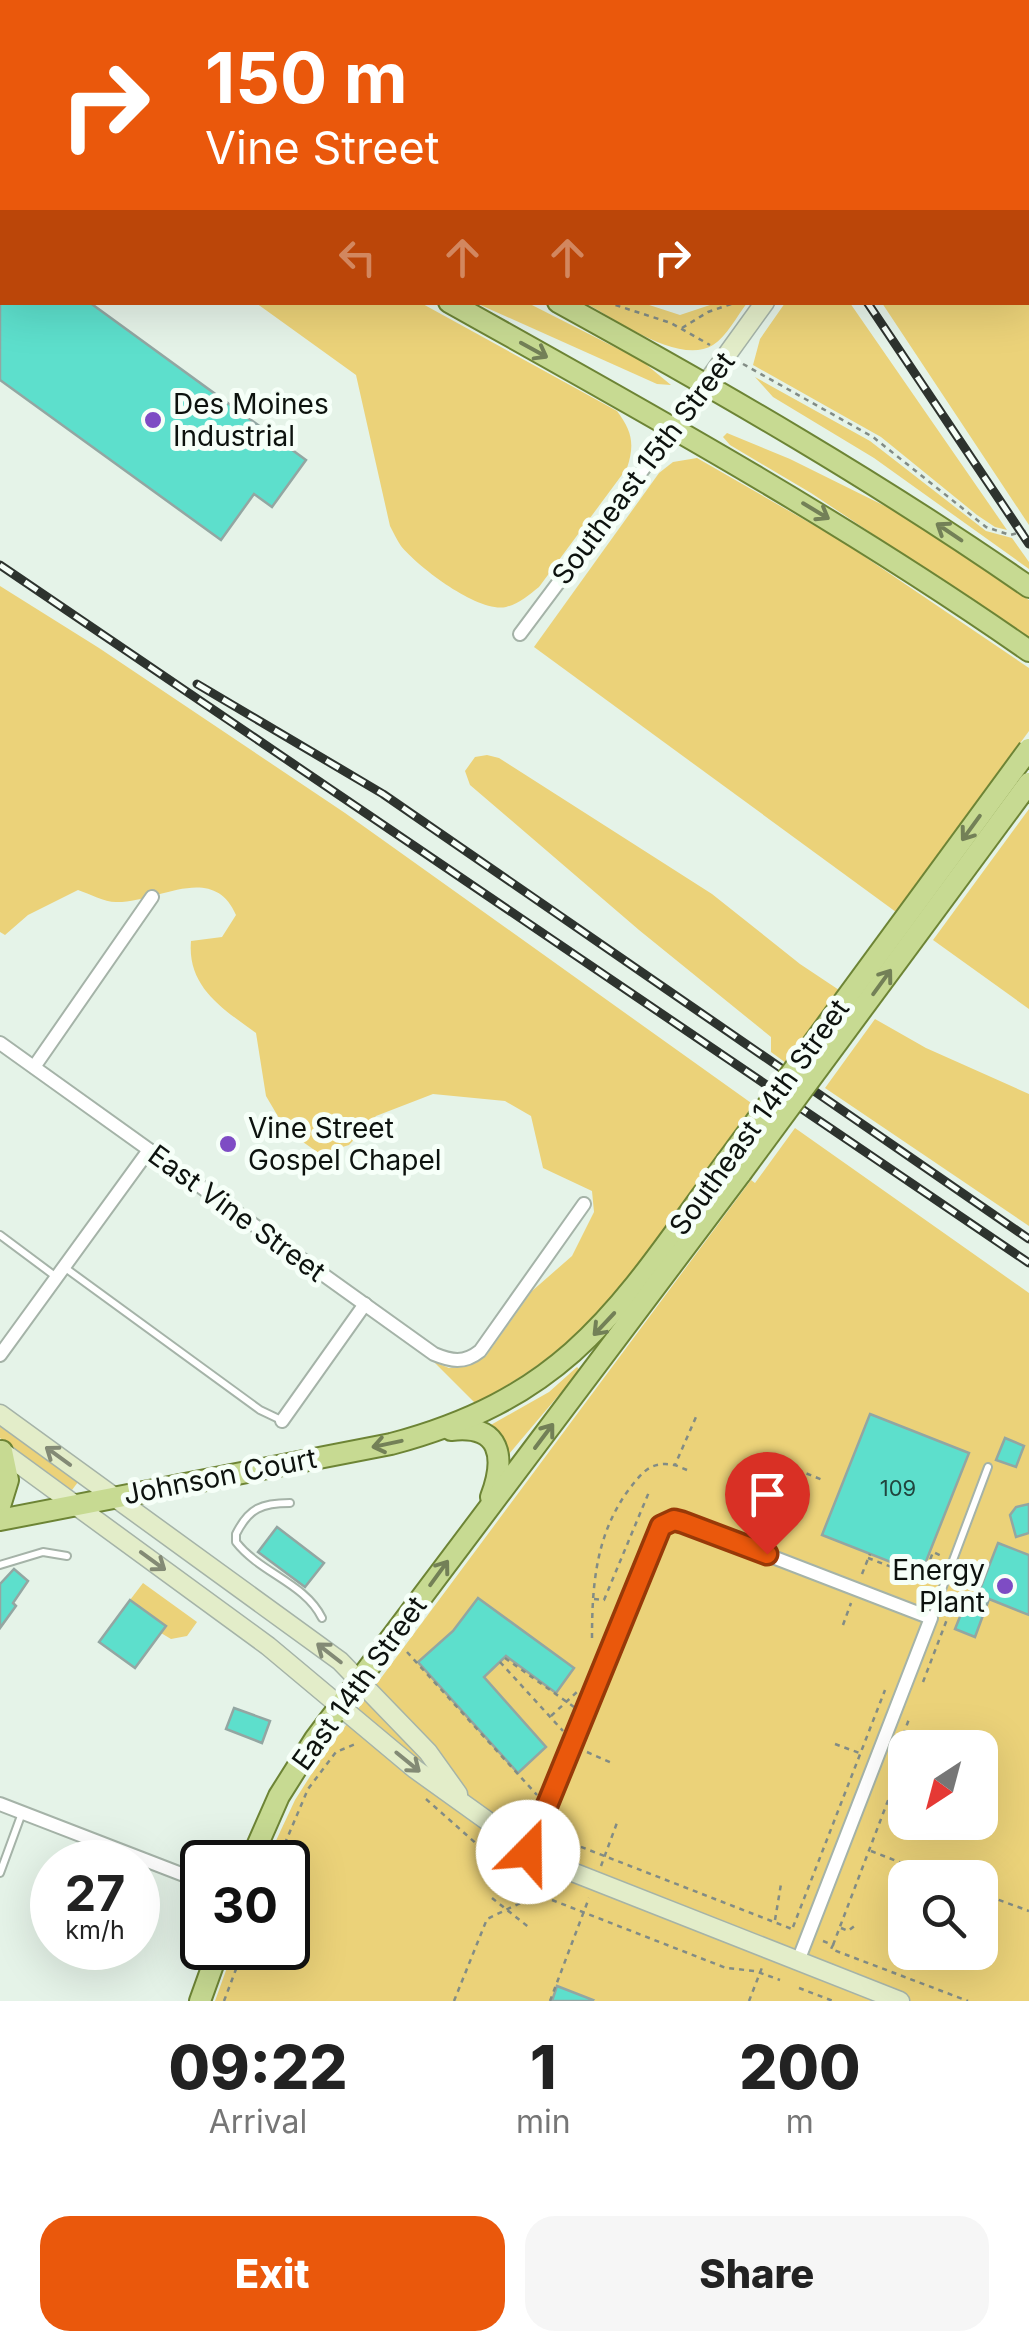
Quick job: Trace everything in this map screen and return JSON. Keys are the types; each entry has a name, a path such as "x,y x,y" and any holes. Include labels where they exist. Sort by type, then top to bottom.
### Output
{"main road":[{"path":"453,305 861,538 1029,652"},
{"path":"563,305 895,496 1029,587"},
{"name":"Southeast 14th Street","path":"486,1514 1029,749"},
{"name":"Southeast 14th Street","path":"440,1431 516,1396 579,1350 734,1168 1029,783"},
{"path":"440,1431 471,1428 486,1432 495,1444 498,1480 486,1514"},
{"name":"Johnson Court","path":"0,1520 391,1444 440,1431"},
{"path":"0,1506 8,1480 1,1450"},
{"name":"East 14th Street","path":"260,1840 279,1796 340,1705 486,1514"},
{"path":"200,2001 211,1970"}],"street":[{"name":"Southeast 15th Street","path":"520,634 763,305"},
{"path":"34,1067 152,898"},
{"name":"East Vine Street","path":"0,1043 434,1354 460,1361 480,1351 584,1204"},
{"path":"0,1355 149,1150"},
{"path":"282,1421 365,1304"},
{"path":"0,1414 308,1637 360,1680 428,1752 464,1803"},
{"path":"1,1450 268,1646 415,1768 528,1852 556,1867 900,2001"},
{"path":"528,1852 661,1526 674,1520 931,1618 798,1961"},
{"path":"0,1804 180,1873"}],"lane":[{"path":"0,1235 282,1421"},
{"path":"931,1618 988,1467"},
{"path":"290,1503 254,1507 236,1534 236,1542 260,1564 315,1602 322,1618"},
{"path":"0,1566 43,1552 68,1556"},
{"path":"0,1873 22,1812"}],"path":[{"path":"614,305 680,329 873,437 986,527 1010,535 1029,530"},
{"path":"680,329 728,305"},
{"path":"675,1465 696,1417"},
{"path":"592,1638 598,1551 620,1501 655,1463 688,1470"},
{"path":"788,1466 825,1480"},
{"path":"593,1599 604,1600 649,1492"},
{"path":"862,1575 869,1556 922,1579 933,1552 953,1560"},
{"path":"843,1625 854,1597"},
{"path":"407,1652 538,1796"},
{"path":"505,1658 575,1708"},
{"path":"500,1662 565,1734"},
{"path":"550,1717 585,1685"},
{"path":"792,1928 885,1690"},
{"path":"904,1730 911,1710"},
{"path":"286,1840 308,1789 336,1752 358,1742"},
{"path":"835,1744 860,1754"},
{"path":"586,1752 614,1764"},
{"path":"417,1791 514,1878"},
{"path":"828,1957 888,1806"},
{"path":"600,1869 618,1820"},
{"path":"547,1833 799,1931"},
{"path":"869,1851 893,1860"},
{"path":"775,1936 781,1884"},
{"path":"454,2001 487,1919 541,1894"},
{"path":"550,2001 589,1896"},
{"path":"492,1898 531,1929"},
{"path":"552,1900 726,1968 780,1980"},
{"path":"998,1900 1029,1912"},
{"path":"840,1928 848,1931 857,1924"},
{"path":"817,1938 968,2001"},
{"path":"749,2001 764,1964"},
{"path":"224,2001 236,1970"},
{"path":"811,1992 815,1984"},
{"path":"799,1988 833,2001"}],"shaded area":[{"path":"259,305 425,305 617,411 631,438 627,468 539,587 506,607 480,603 434,576 409,555 395,536 356,375"},
{"path":"480,305 532,305 642,361 671,385 657,384"},
{"path":"589,305 649,305 680,315 710,305 746,305 718,341 699,350 683,350 648,338"},
{"path":"784,305 851,305 1007,530 977,515 881,437 753,365 760,339"},
{"path":"883,305 1029,305 1029,525"},
{"path":"755,377 870,441 986,531 1012,538 1029,562 1029,569 874,458 773,397"},
{"path":"727,433 897,512 1029,600 1029,638 811,493 730,445 723,437"},
{"path":"697,458 843,542 1029,668 1029,731 896,912 534,647 659,473 673,462"},
{"path":"0,586 345,813 754,1105 622,1286 570,1339 525,1374 476,1404 434,1362 449,1368 462,1367 486,1356 532,1291 572,1256 594,1212 592,1191 543,1168 531,1116 505,1101 433,1094 376,1116 349,1145 320,1154 286,1130 266,1096 256,1033 210,995 195,971 191,941 222,937 236,915 226,899 213,890 199,887 116,902 78,890 28,915 5,935 0,932"},
{"path":"475,757 499,758 712,894 839,990 786,1063 771,1052 771,1037 470,785 465,771"},
{"path":"1029,809 1029,1009 933,940"},
{"path":"875,1019 926,1048 1029,1094 1029,1226 825,1088"},
{"path":"795,1128 1029,1293 1029,2001 215,2001 226,1970 310,1970 310,1840 276,1840 295,1800 323,1756 751,1180 755,1183"},
{"path":"577,1367 580,1370 509,1454 489,1426 549,1392"},
{"path":"0,1425 78,1482 72,1490 0,1438"},
{"path":"143,1583 197,1622 187,1636 171,1639 161,1633 165,1626 130,1600"}],"building":[{"name":"Des Moines Industrial","path":"0,305 93,305 306,460 272,507 254,494 221,540 0,380"},
{"path":"870,1414 969,1453 921,1574 822,1535"},
{"path":"1005,1438 1024,1446 1016,1467 996,1460"},
{"path":"1029,1504 1029,1533 1016,1537 1010,1515 1016,1507"},
{"path":"277,1527 324,1563 305,1587 258,1552"},
{"name":"Energy Plant","path":"998,1543 1029,1555 1029,1615 989,1599 975,1637 955,1629 967,1599 975,1602"},
{"path":"14,1569 28,1581 0,1628 0,1584"},
{"path":"478,1598 574,1668 556,1693 506,1656 484,1677 546,1747 518,1773 418,1662 453,1631"},
{"path":"130,1600 166,1626 135,1668 99,1642"},
{"path":"234,1708 270,1721 262,1743 226,1729"},
{"path":"557,1986 593,2000 552,2001"}],"railway":[{"path":"869,305 1029,544"},
{"path":"0,565 1029,1263"},
{"path":"197,684 383,794 1029,1239"}],"place":[{"name":"Des Moines Industrial","path":"153,420"},
{"name":"Vine Street Gospel Chapel","path":"228,1144"},
{"name":"Energy Plant","path":"1005,1586"}],"route":[{"path":"528,1852 661,1526 674,1520 682,1522 767,1554"}]}
